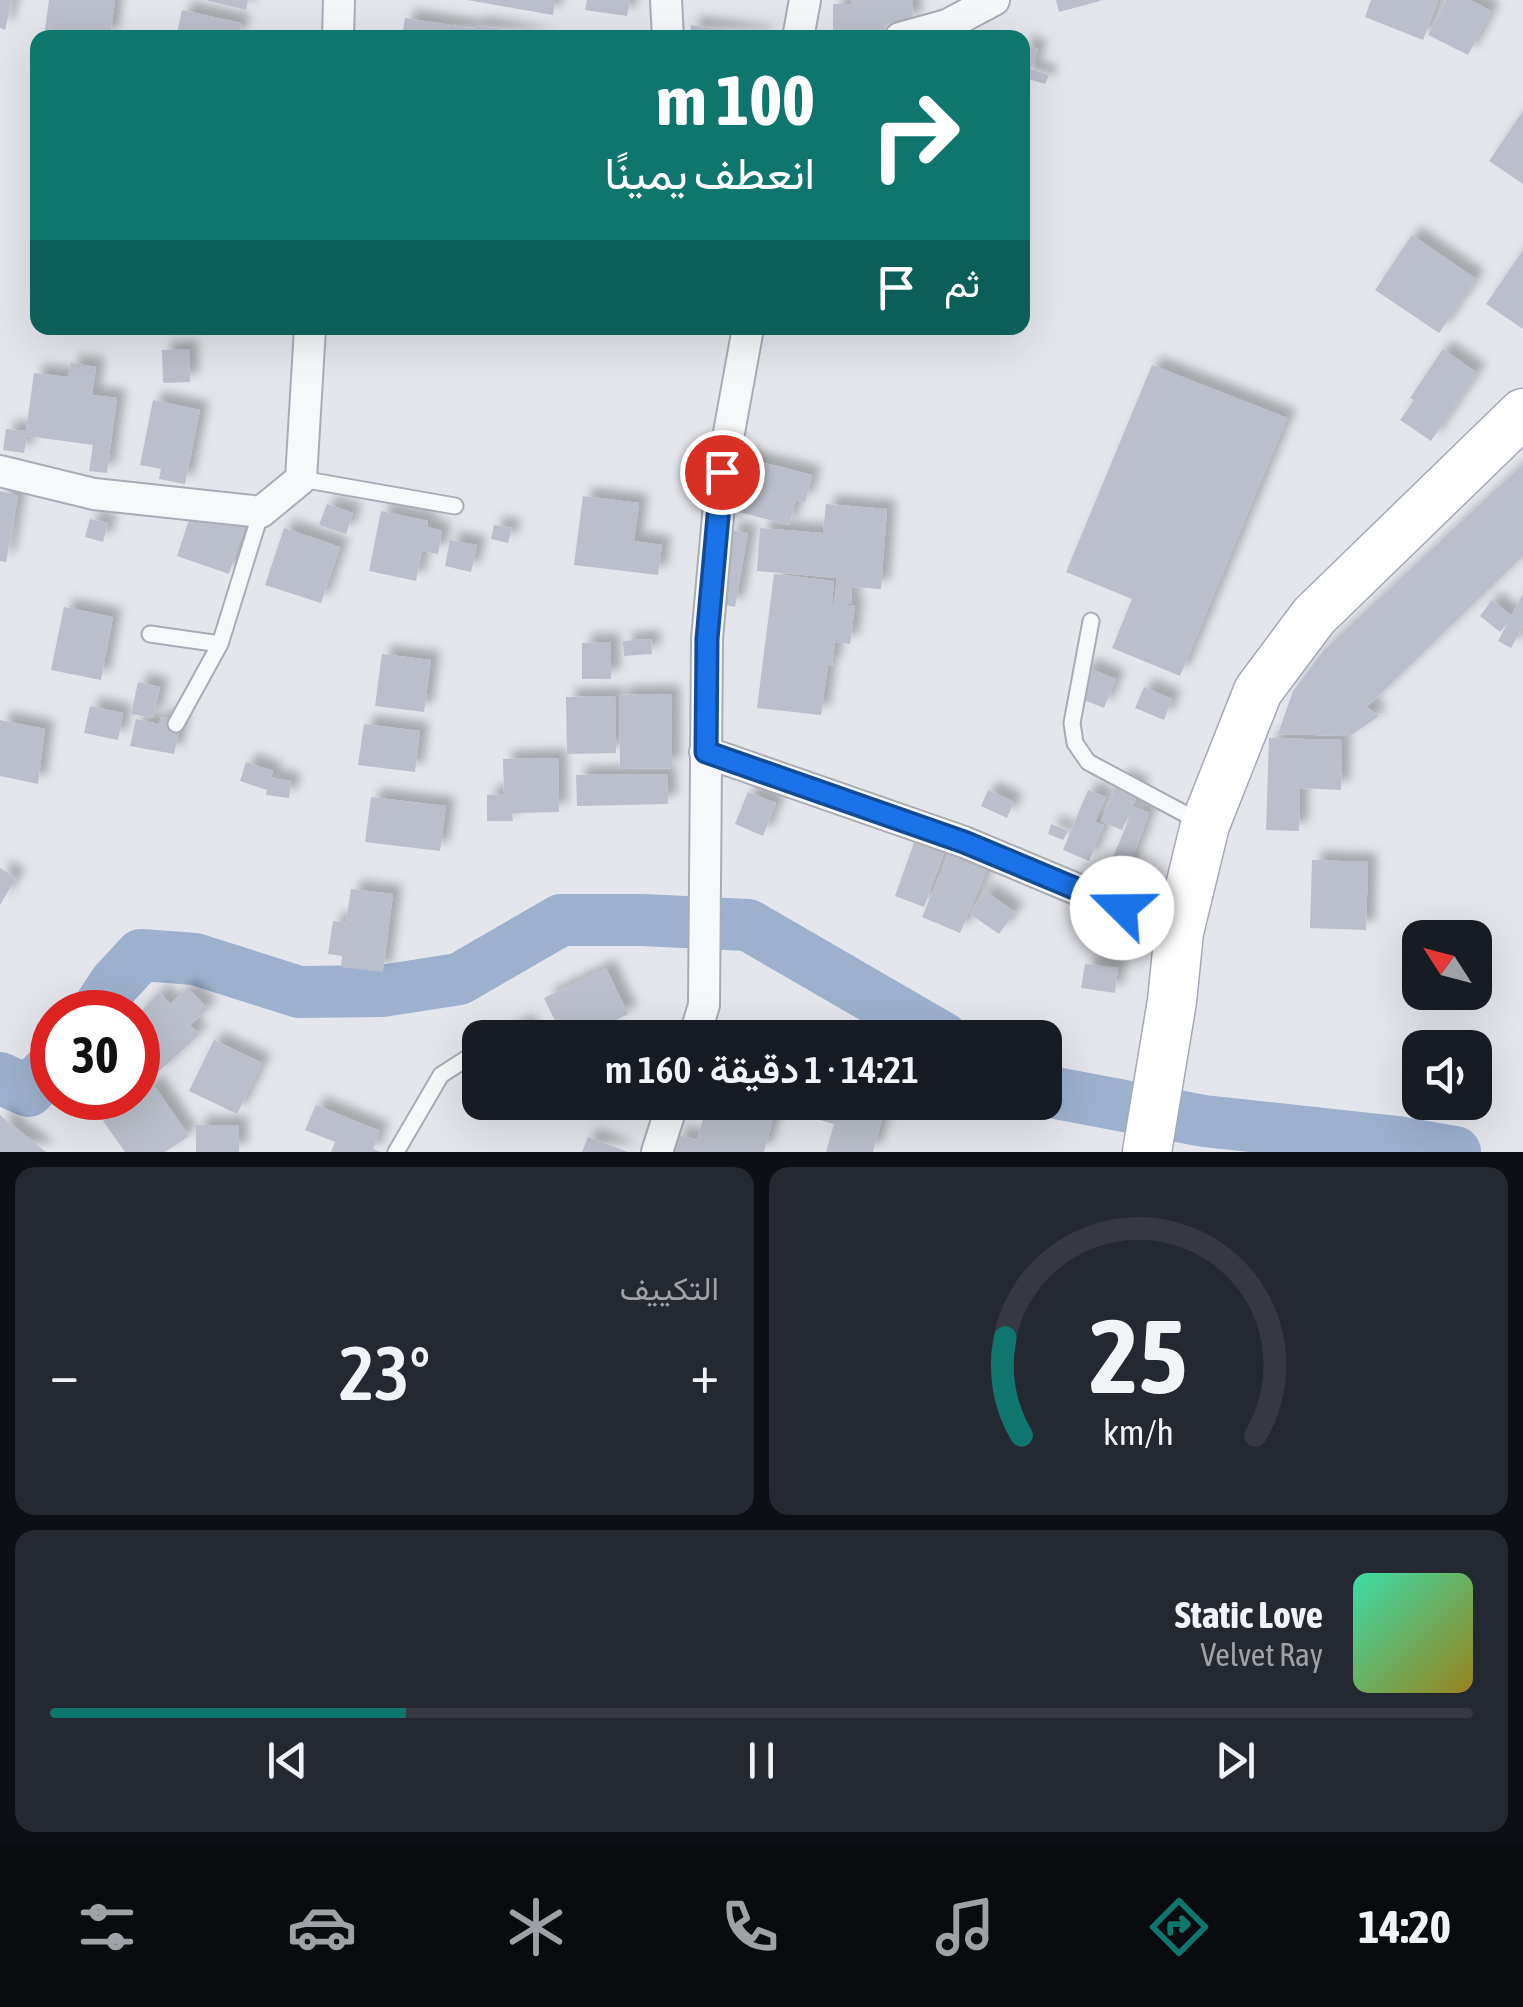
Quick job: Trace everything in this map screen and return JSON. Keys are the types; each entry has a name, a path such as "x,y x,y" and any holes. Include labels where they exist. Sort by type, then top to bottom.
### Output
{"main road":[{"path":"1146,1152 1180,932 1205,825 1258,691 1314,616 1523,413"}],"street":[{"path":"338,30 339,0"},
{"path":"666,0 668,30"},
{"path":"799,30 805,0"},
{"path":"929,30 947,25 994,0"},
{"path":"0,471 94,494 261,512 301,479 310,335"},
{"path":"700,1020 704,1006 707,639 722,472 747,335"},
{"path":"706,752 964,842 1180,932"},
{"path":"657,1152 667,1120"}],"lane":[{"path":"301,479 455,506"},
{"path":"176,724 220,644 261,512"},
{"path":"1090,621 1072,722 1075,743 1088,762 1205,825"},
{"path":"150,634 220,644"},
{"path":"396,1152 442,1075 462,1062"}],"building":[{"path":"0,0 12,0 5,30 0,28"},
{"path":"49,0 115,0 111,30 45,30"},
{"path":"205,0 248,0 246,10"},
{"path":"467,0 555,0 553,15"},
{"path":"587,0 630,0 627,16 585,10"},
{"path":"851,0 912,0 913,22 885,22 885,30 833,30 833,4 851,4"},
{"path":"1056,0 1100,0 1100,1 1059,12"},
{"path":"1371,0 1438,0 1423,40 1365,17"},
{"path":"1446,0 1470,0 1491,11 1468,55 1428,35"},
{"path":"182,10 241,23 240,30 178,30"},
{"path":"405,18 504,30 403,30"},
{"path":"691,25 728,30 690,30"},
{"path":"1030,46 1038,49 1031,69 1049,75 1045,84 1030,79"},
{"path":"1523,111 1523,184 1489,161"},
{"path":"1412,235 1476,279 1439,333 1375,290"},
{"path":"1523,250 1523,329 1486,304"},
{"path":"189,349 190,382 163,383 162,350"},
{"path":"1443,349 1477,373 1431,441 1400,420"},
{"path":"71,363 96,367 92,395 117,398 107,473 89,471 93,445 27,436 24,453 3,450 6,429 26,431 34,373 68,377"},
{"path":"1152,365 1287,418 1180,676 1112,648 1132,599 1066,572"},
{"path":"153,400 200,410 185,484 159,479 161,469 140,465"},
{"path":"741,457 812,475 805,502 796,500 789,525 727,509"},
{"path":"1523,464 1523,556 1367,707 1379,716 1350,736 1278,734 1293,691 1323,651"},
{"path":"0,491 18,496 6,562 0,561"},
{"path":"583,496 639,503 634,541 662,545 658,575 574,565"},
{"path":"327,504 353,513 346,534 319,525"},
{"path":"826,504 887,509 881,589 852,587 851,604 840,604 855,606 850,644 835,642 821,715 757,708 774,574 834,581 832,604 837,578 757,571 760,528 823,533"},
{"path":"193,508 245,526 229,574 177,556"},
{"path":"381,511 428,521 427,527 442,531 438,554 422,551 416,581 369,571"},
{"path":"90,519 108,523 103,542 85,537"},
{"path":"494,525 512,528 508,543 491,539"},
{"path":"284,528 340,547 321,603 265,585"},
{"path":"730,530 748,533 735,607 716,603"},
{"path":"450,540 477,545 471,572 445,566"},
{"path":"1523,594 1523,626 1511,648 1498,641 1507,624 1500,632 1480,616 1492,600 1511,616"},
{"path":"64,607 113,617 101,680 51,670"},
{"path":"651,639 652,654 624,656 623,641"},
{"path":"611,642 611,679 582,679 582,643"},
{"path":"382,654 431,660 424,712 375,706"},
{"path":"1086,667 1116,679 1104,708 1074,696"},
{"path":"138,682 160,687 153,718 131,714"},
{"path":"1144,687 1172,699 1164,720 1135,708"},
{"path":"671,694 672,768 620,769 619,695"},
{"path":"615,696 616,753 567,754 566,697"},
{"path":"90,706 123,713 118,740 84,733"},
{"path":"161,717 181,721 174,754 130,746 136,719 159,724"},
{"path":"0,720 45,729 38,784 0,776"},
{"path":"364,724 420,731 415,772 358,765"},
{"path":"1269,738 1342,740 1341,790 1300,788 1299,831 1266,830"},
{"path":"558,758 559,812 512,813 513,821 487,821 487,795 504,794 503,759"},
{"path":"246,762 273,771 270,778 291,781 289,798 266,795 267,790 240,781"},
{"path":"667,774 668,804 577,806 576,775"},
{"path":"1120,777 1141,787 1122,830 1101,821"},
{"path":"988,790 1014,802 1007,818 981,806"},
{"path":"1088,790 1106,797 1095,822 1104,825 1089,861 1063,850"},
{"path":"748,792 776,803 763,836 735,824"},
{"path":"371,797 446,806 440,851 365,842"},
{"path":"1134,807 1149,813 1124,881 1106,874"},
{"path":"1051,824 1068,831 1063,840 1048,834"},
{"path":"914,843 944,853 924,907 895,896"},
{"path":"950,851 988,867 960,933 922,917"},
{"path":"1312,860 1368,862 1366,930 1310,928"},
{"path":"0,868 16,878 0,905"},
{"path":"351,889 393,894 383,972 341,967 342,956 328,954 333,921 346,923"},
{"path":"985,891 1015,912 999,934 970,914"},
{"path":"1085,964 1118,968 1115,993 1081,988"},
{"path":"606,968 628,1014 616,1020 554,1020 544,998"},
{"path":"188,988 208,1009 190,1025 199,1035 160,1070 160,992 170,1004"},
{"path":"214,1040 262,1063 237,1114 189,1091"},
{"path":"160,1094 189,1136 165,1152 125,1152 103,1121 160,1120"},
{"path":"316,1105 380,1131 373,1149 381,1152 331,1152 335,1142 305,1130"},
{"path":"0,1115 46,1152 0,1152"},
{"path":"703,1120 773,1120 764,1152 673,1152 678,1135 697,1140"},
{"path":"820,1120 882,1120 873,1152 826,1152 834,1124"},
{"path":"196,1125 239,1125 239,1152 196,1152"},
{"path":"588,1137 628,1152 582,1152"}],"waterway":[{"path":"110,990 141,955 195,959 299,992 382,991 459,979 561,920 642,920 748,925 912,1020"},
{"path":"0,1078 30,1089"},
{"path":"1062,1094 1204,1121 1455,1152"}],"route":[{"path":"722,472 707,639 706,752 964,842 1122,908"}]}
